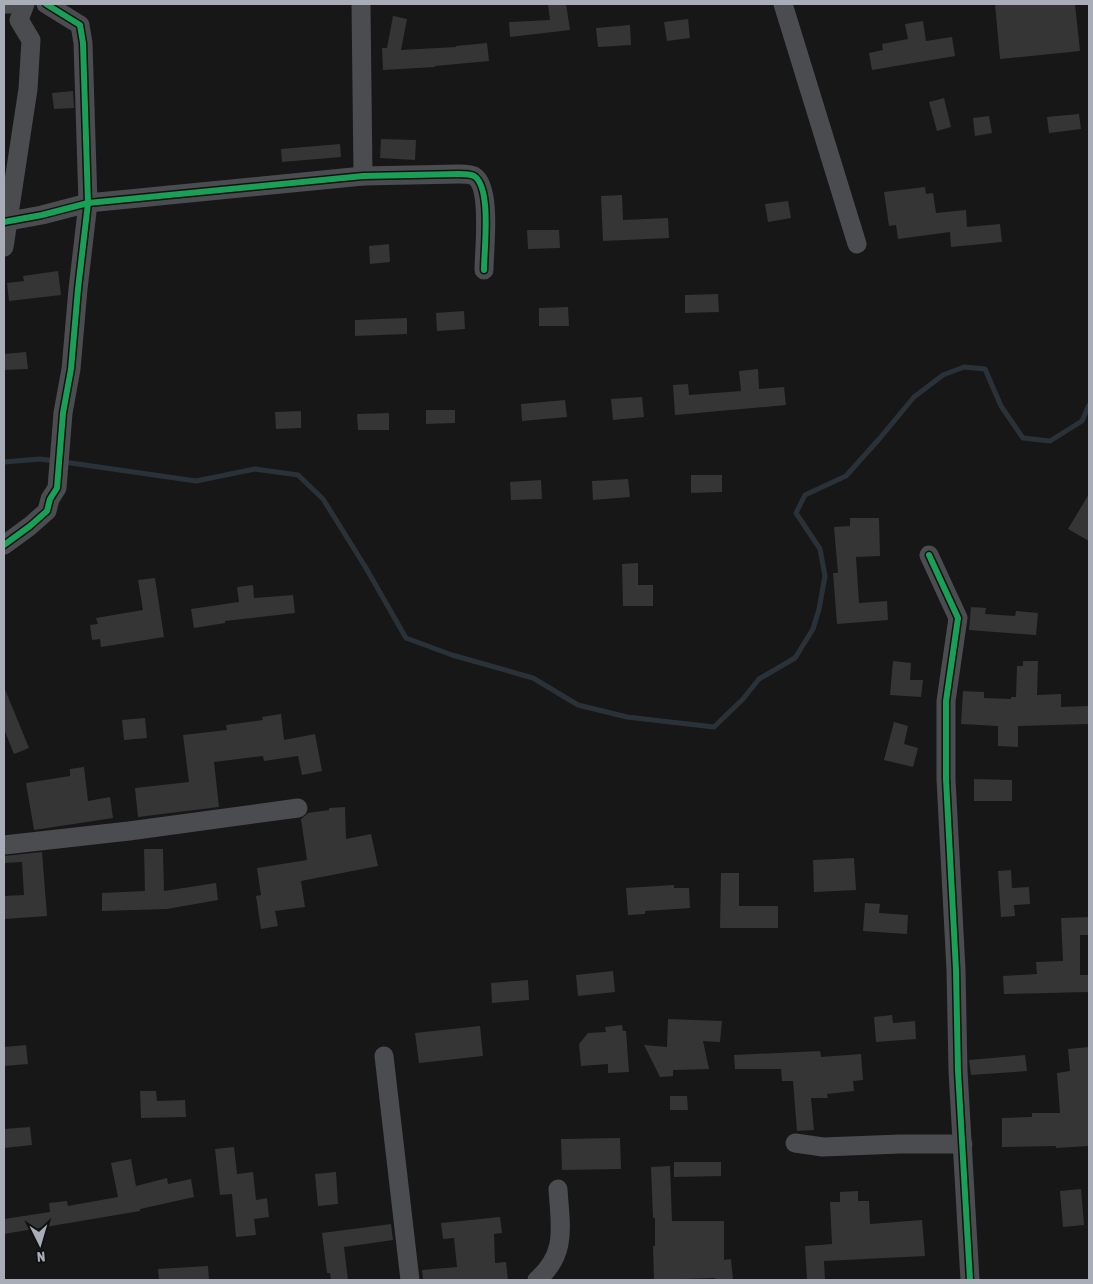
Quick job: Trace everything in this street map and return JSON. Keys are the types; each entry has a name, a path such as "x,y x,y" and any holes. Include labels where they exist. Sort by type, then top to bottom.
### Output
{"street":[{"path":"4,4 13,4"},
{"path":"4,247 6,222 28,89 31,40 19,20 25,4"},
{"path":"4,545 47,511 50,498 57,488 63,413 70,369 88,203 83,43 80,25 46,4"},
{"path":"362,4 363,176"},
{"path":"783,4 857,244"},
{"path":"6,222 88,203 363,176 458,174 473,176 482,185 486,200 484,270"},
{"path":"929,555 958,618 946,701 946,769 956,970 958,1071 970,1280"},
{"path":"4,845 129,831 298,808"},
{"path":"384,1056 410,1280"},
{"path":"795,1143 823,1147 963,1144"},
{"path":"537,1280 546,1272 556,1258 561,1236 558,1189"}],"building":[{"path":"548,4 566,4 570,30 510,37 509,22 550,20"},
{"path":"995,4 1075,4 1080,51 1000,59"},
{"path":"393,16 407,19 401,50 487,43 489,61 383,70 382,48 387,48"},
{"path":"688,19 690,38 667,41 664,22"},
{"path":"923,21 926,41 952,37 955,56 872,70 869,53 883,50 882,44 908,39 905,24"},
{"path":"630,25 631,45 598,47 596,28"},
{"path":"73,91 74,108 54,109 52,93"},
{"path":"944,98 951,127 937,131 929,102"},
{"path":"1079,114 1081,129 1049,133 1047,117"},
{"path":"989,116 992,133 975,136 973,118"},
{"path":"381,139 416,140 415,160 380,158"},
{"path":"340,144 341,157 282,162 281,149"},
{"path":"925,187 926,194 933,193 936,213 966,210 967,227 1000,224 1002,242 951,247 950,232 898,239 896,225 889,226 884,192"},
{"path":"622,195 623,220 668,218 669,238 603,241 601,196"},
{"path":"788,201 791,218 768,222 765,204"},
{"path":"527,230 559,230 560,248 528,249"},
{"path":"389,244 390,262 370,264 369,246"},
{"path":"58,271 61,295 9,301 7,283 24,281 23,276"},
{"path":"718,294 719,312 685,313 685,295"},
{"path":"568,307 569,326 539,326 539,308"},
{"path":"464,311 465,329 437,331 436,313"},
{"path":"407,318 407,334 355,336 355,320"},
{"path":"26,352 28,369 4,370 4,354"},
{"path":"758,369 759,389 784,387 786,405 675,415 673,385 688,384 689,395 741,391 739,371"},
{"path":"642,397 644,417 613,420 611,399"},
{"path":"565,400 567,417 522,421 521,404"},
{"path":"426,410 455,410 455,423 426,424"},
{"path":"301,411 301,428 276,429 275,412"},
{"path":"389,413 389,430 358,430 357,414"},
{"path":"691,475 722,475 722,492 691,493"},
{"path":"628,479 630,497 593,500 592,481"},
{"path":"541,480 542,499 511,500 510,482"},
{"path":"1089,494 1089,541 1068,529"},
{"path":"850,518 879,518 880,556 856,557 859,603 887,601 888,620 837,624 833,573 838,573 834,527 850,526"},
{"path":"638,563 638,585 653,585 653,606 623,606 622,564"},
{"path":"155,578 164,637 101,647 100,639 92,640 90,625 98,624 96,618 143,610 138,580"},
{"path":"253,585 254,598 293,595 295,613 225,621 225,623 194,628 191,609 239,602 237,587"},
{"path":"971,607 986,608 985,614 1015,616 1016,611 1038,613 1036,635 969,630"},
{"path":"893,661 911,663 910,680 923,680 921,697 890,695"},
{"path":"1023,661 1038,661 1037,695 1061,694 1061,707 1089,706 1089,724 1018,726 1018,747 998,746 998,726 961,724 963,691 984,692 984,698 1011,699 1011,697 1016,697 1017,666 1023,666"},
{"path":"4,687 29,748 14,754 4,729"},
{"path":"281,714 284,740 315,734 322,771 302,775 298,756 264,761 263,756 214,762 219,807 138,817 135,788 189,782 183,735 227,730 226,725 263,720 262,717"},
{"path":"145,718 147,738 124,740 122,720"},
{"path":"894,722 908,726 904,744 918,748 913,767 884,760"},
{"path":"84,767 88,801 110,797 113,818 34,830 26,783 70,776 70,769"},
{"path":"974,779 1012,780 1012,801 974,801"},
{"path":"345,807 346,839 371,834 378,866 301,881 305,907 275,911 278,926 261,929 256,896 261,895 257,868 307,860 301,819 308,813 329,810 329,808"},
{"path":"144,849 163,849 164,891 216,883 218,900 167,909 102,911 102,893 145,891"},
{"path":"42,852 47,916 4,919 4,896 24,895 22,862 4,863 4,856"},
{"path":"854,858 856,890 814,892 813,860"},
{"path":"1011,870 1012,888 1029,887 1030,904 1014,905 1015,916 1001,917 998,871"},
{"path":"721,873 739,873 739,906 778,906 778,928 720,928"},
{"path":"674,885 674,888 689,888 690,908 645,911 645,914 628,915 626,888"},
{"path":"865,903 880,904 879,913 908,915 907,934 863,931"},
{"path":"1089,917 1089,935 1080,935 1080,975 1089,975 1089,992 1004,994 1003,976 1037,974 1036,962 1063,961 1061,918"},
{"path":"613,971 615,992 578,996 576,975"},
{"path":"528,980 529,1000 492,1003 491,983"},
{"path":"892,1015 893,1023 915,1021 916,1039 876,1042 874,1017"},
{"path":"668,1019 722,1021 720,1042 703,1041 709,1069 673,1070 673,1076 660,1077 644,1045 667,1047"},
{"path":"622,1025 623,1031 626,1031 629,1072 608,1073 608,1064 581,1066 579,1044 588,1033 606,1032 605,1027"},
{"path":"480,1026 483,1056 419,1063 415,1033"},
{"path":"26,1045 28,1064 4,1066 4,1047"},
{"path":"1089,1047 1089,1146 1056,1148 1056,1146 1002,1147 1002,1118 1032,1117 1032,1113 1060,1113 1057,1073 1070,1071 1068,1049"},
{"path":"820,1051 821,1057 861,1054 863,1080 853,1081 854,1091 827,1094 828,1098 811,1098 814,1130 797,1131 793,1081 782,1081 781,1069 735,1069 734,1055"},
{"path":"1025,1055 1027,1071 971,1075 969,1060"},
{"path":"140,1091 156,1091 157,1101 185,1100 186,1117 141,1118"},
{"path":"670,1096 687,1096 688,1110 670,1110"},
{"path":"30,1127 32,1145 4,1148 4,1129"},
{"path":"620,1138 621,1169 562,1170 561,1139"},
{"path":"234,1147 237,1174 253,1172 256,1200 267,1198 269,1217 254,1219 256,1235 236,1237 232,1194 220,1195 215,1149"},
{"path":"131,1159 136,1186 167,1178 168,1184 191,1179 194,1197 140,1209 140,1211 4,1234 4,1219 50,1212 49,1203 67,1201 68,1206 118,1197 111,1163"},
{"path":"674,1162 721,1162 721,1176 674,1177"},
{"path":"670,1166 672,1221 724,1221 724,1260 731,1259 733,1280 715,1280 715,1278 654,1280 653,1246 655,1246 655,1218 653,1218 651,1167"},
{"path":"336,1172 338,1204 318,1206 315,1174"},
{"path":"1081,1189 1084,1225 1063,1227 1060,1191"},
{"path":"858,1191 858,1201 869,1201 870,1224 922,1220 925,1256 824,1261 825,1280 807,1280 805,1246 832,1244 830,1202 840,1202 840,1192"},
{"path":"500,1217 502,1233 494,1234 495,1263 506,1262 508,1280 423,1280 422,1270 457,1267 454,1238 443,1239 441,1223"},
{"path":"391,1224 393,1240 344,1247 348,1280 331,1280 330,1273 327,1273 322,1233"},
{"path":"208,1266 209,1280 159,1280 158,1269"}],"waterway":[{"path":"64,462 196,481 255,469 298,475 323,499 366,568 406,638 452,655 533,678 578,705 627,717 714,727 743,699 759,679 795,658 813,629 825,576 820,549 796,513 805,495 846,476 914,397 943,375 964,367 985,369 1001,406 1023,438 1050,441 1082,421 1089,405"},
{"path":"4,462 40,459 55,461"}],"cycle path":[{"path":"4,545 47,511 50,499 57,488 63,413 71,369 88,203 83,43 80,25 46,4"},
{"path":"4,222 42,215 88,203 363,176 466,174 474,176 480,182 483,193 486,220 484,270"},
{"path":"929,555 958,618 946,701 946,779 956,970 958,1071 970,1280"}]}
